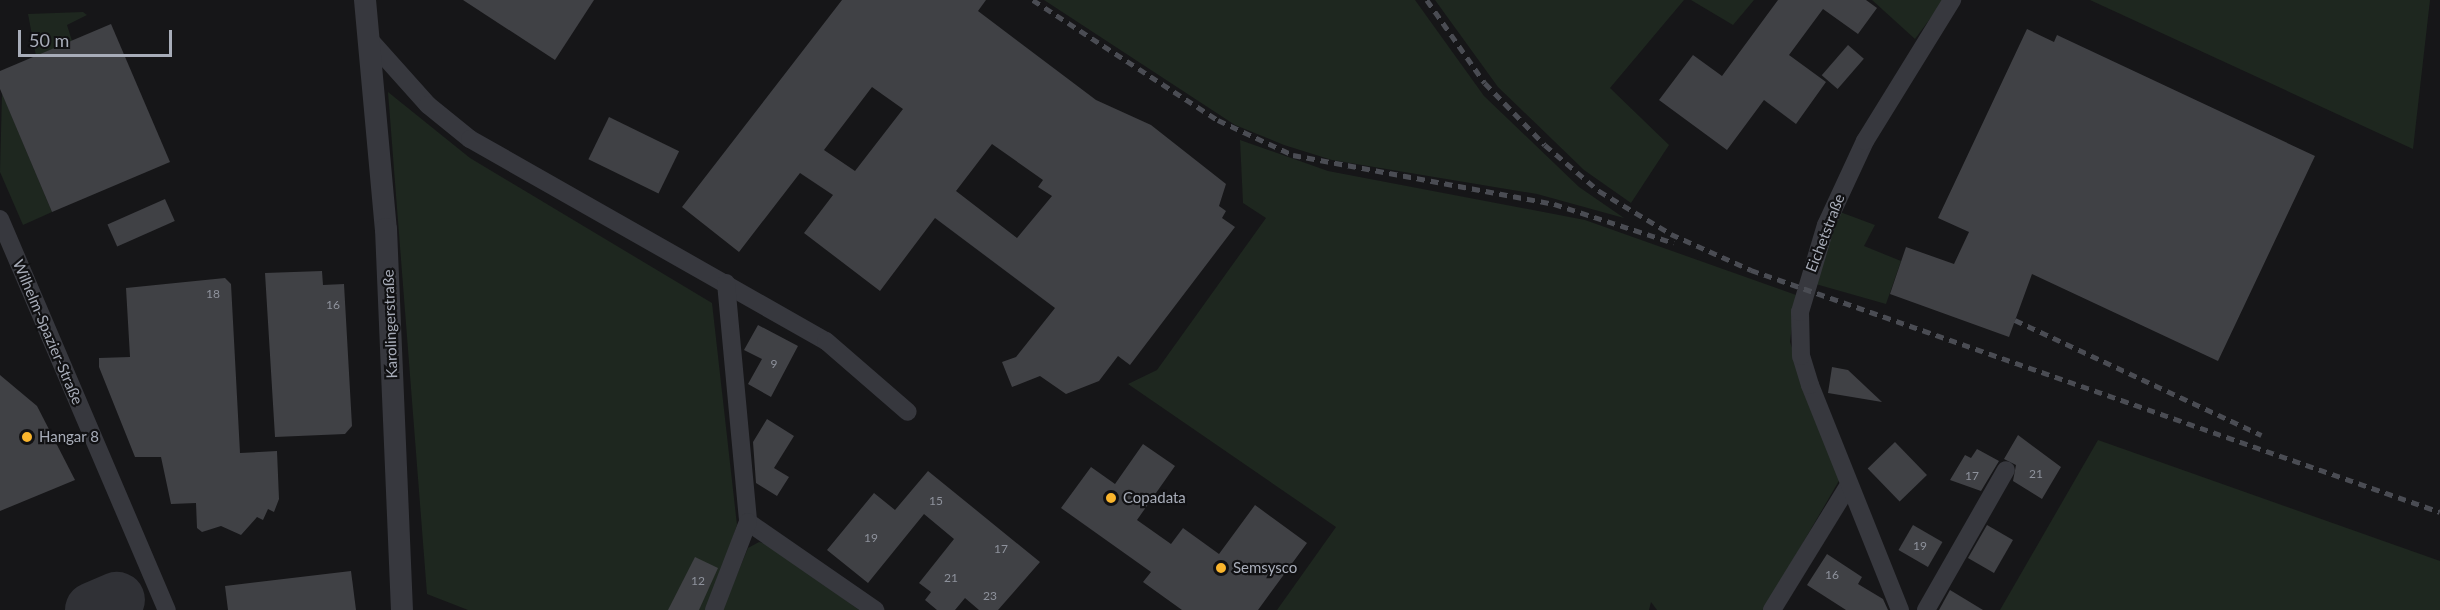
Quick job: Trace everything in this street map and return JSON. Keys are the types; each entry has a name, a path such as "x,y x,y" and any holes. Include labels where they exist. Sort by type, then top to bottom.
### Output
{"street":[{"name":"Karolingerstraße","path":"365,0 386,229 402,610"},
{"name":"Eichetstraße","path":"1900,610 1849,485 1801,356 1805,289 1826,225 1865,141 1952,0"},
{"path":"368,38 428,105 470,139 826,341 908,412"},
{"name":"Wilhelm-Spazier-Straße","path":"0,219 167,610"},
{"path":"714,610 748,522 726,283"},
{"path":"1926,610 2006,470"},
{"path":"1773,610 1849,485"},
{"path":"748,522 875,610"}],"shaded area":[{"path":"1044,0 1415,0 1484,96 1579,187 1624,218 1537,194 1332,160 1284,145 1235,125"},
{"path":"1435,0 1684,0 1610,88 1669,145 1631,203 1584,170 1498,87"},
{"path":"1691,0 1754,0 1733,25"},
{"path":"1872,0 1944,0 1915,39"},
{"path":"2090,0 2430,0 2413,149"},
{"path":"83,12 87,15 67,25 72,41 36,56 28,14"},
{"path":"388,92 470,158 712,303 737,525 708,610 468,610 427,594"},
{"path":"2,93 52,212 23,225 0,172"},
{"path":"1240,140 1328,171 1585,220 1796,295 1790,342 1840,479 1764,610 1657,610 1651,602 1649,610 1277,610 1336,527 1128,384 1157,370 1266,218 1243,203"},
{"path":"1840,212 1875,225 1864,246 1901,261 1886,304 1812,283"},
{"path":"2098,440 2440,561 2440,610 2000,610"},
{"path":"759,542 771,545 859,610 722,610 748,548"}],"building":[{"path":"463,0 594,0 555,60"},
{"path":"842,0 986,0 978,11 1096,100 1151,125 1226,184 1219,206 1226,211 1222,218 1235,227 1130,365 1118,356 1099,381 1066,394 1040,376 1012,387 1002,362 1016,357 1055,308 935,218 880,291 804,233 833,195 800,173 739,252 682,207","holes":["872,87 903,109 855,171 824,150","992,144 1043,180 1038,187 1052,196 1017,238 956,191"]},
{"path":"1778,0 1866,0 1877,8 1858,34 1823,9 1789,55 1826,82 1796,124 1764,100 1727,150 1659,100 1693,55 1722,76"},
{"path":"111,24 170,162 52,212 0,89 0,71"},
{"path":"2027,29 2054,42 2057,35 2315,156 2218,361 2032,274 2009,337 1890,294 1906,247 1954,264 1969,232 1938,218"},
{"path":"1848,45 1864,59 1838,89 1822,75"},
{"path":"609,117 679,151 659,193 588,159"},
{"path":"165,199 175,221 117,247 107,225"},
{"path":"322,271 323,285 344,284 352,426 345,434 275,437 265,273"},
{"path":"225,278 231,284 240,453 277,451 279,499 274,512 268,509 263,520 257,517 241,535 221,526 202,532 197,528 196,503 171,504 161,457 135,457 99,367 99,358 130,357 126,288"},
{"path":"758,325 798,346 771,397 748,384 762,359 744,350"},
{"path":"1832,367 1848,370 1882,402 1828,393"},
{"name":"Hangar 8","path":"0,375 37,406 75,480 0,511"},
{"path":"767,419 794,436 774,468 789,477 777,496 756,483 753,442"},
{"path":"2018,435 2061,467 2042,499 2013,481 2016,465 2004,459"},
{"path":"1895,442 1927,475 1900,501 1868,468"},
{"path":"1143,444 1175,466 1137,520 1171,544 1183,528 1219,554 1255,505 1307,543 1258,610 1182,610 1143,582 1151,572 1061,508 1091,467 1115,484"},
{"path":"1977,449 1999,461 1981,491 1950,480 1965,455 1971,458"},
{"path":"928,471 1040,562 998,610 979,610 965,598 955,610 937,610 925,600 931,592 919,583 954,539 924,514 868,583 827,550 874,493 895,510"},
{"path":"1913,525 1942,542 1928,567 1898,550"},
{"path":"1987,525 2013,540 1994,573 1968,558"},
{"path":"1827,554 1862,577 1858,584 1883,599 1888,610 1846,610 1807,585"},
{"path":"695,557 718,568 699,610 668,610"},
{"path":"351,571 356,610 228,610 225,586"},
{"path":"1950,590 1983,610 1939,610"}],"taxiway":[{"path":"93,610 117,600"}],"railway":[{"path":"1033,0 1218,120 1293,155 1554,204 1674,243"},
{"path":"1427,0 1485,83 1545,145 1599,191 1671,234 1751,270 2440,512"},
{"path":"2015,320 2262,435"}],"place":[{"name":"Hangar 8","path":"27,437"},
{"name":"Copadata","path":"1111,498"},
{"name":"Semsysco","path":"1221,568"}]}
